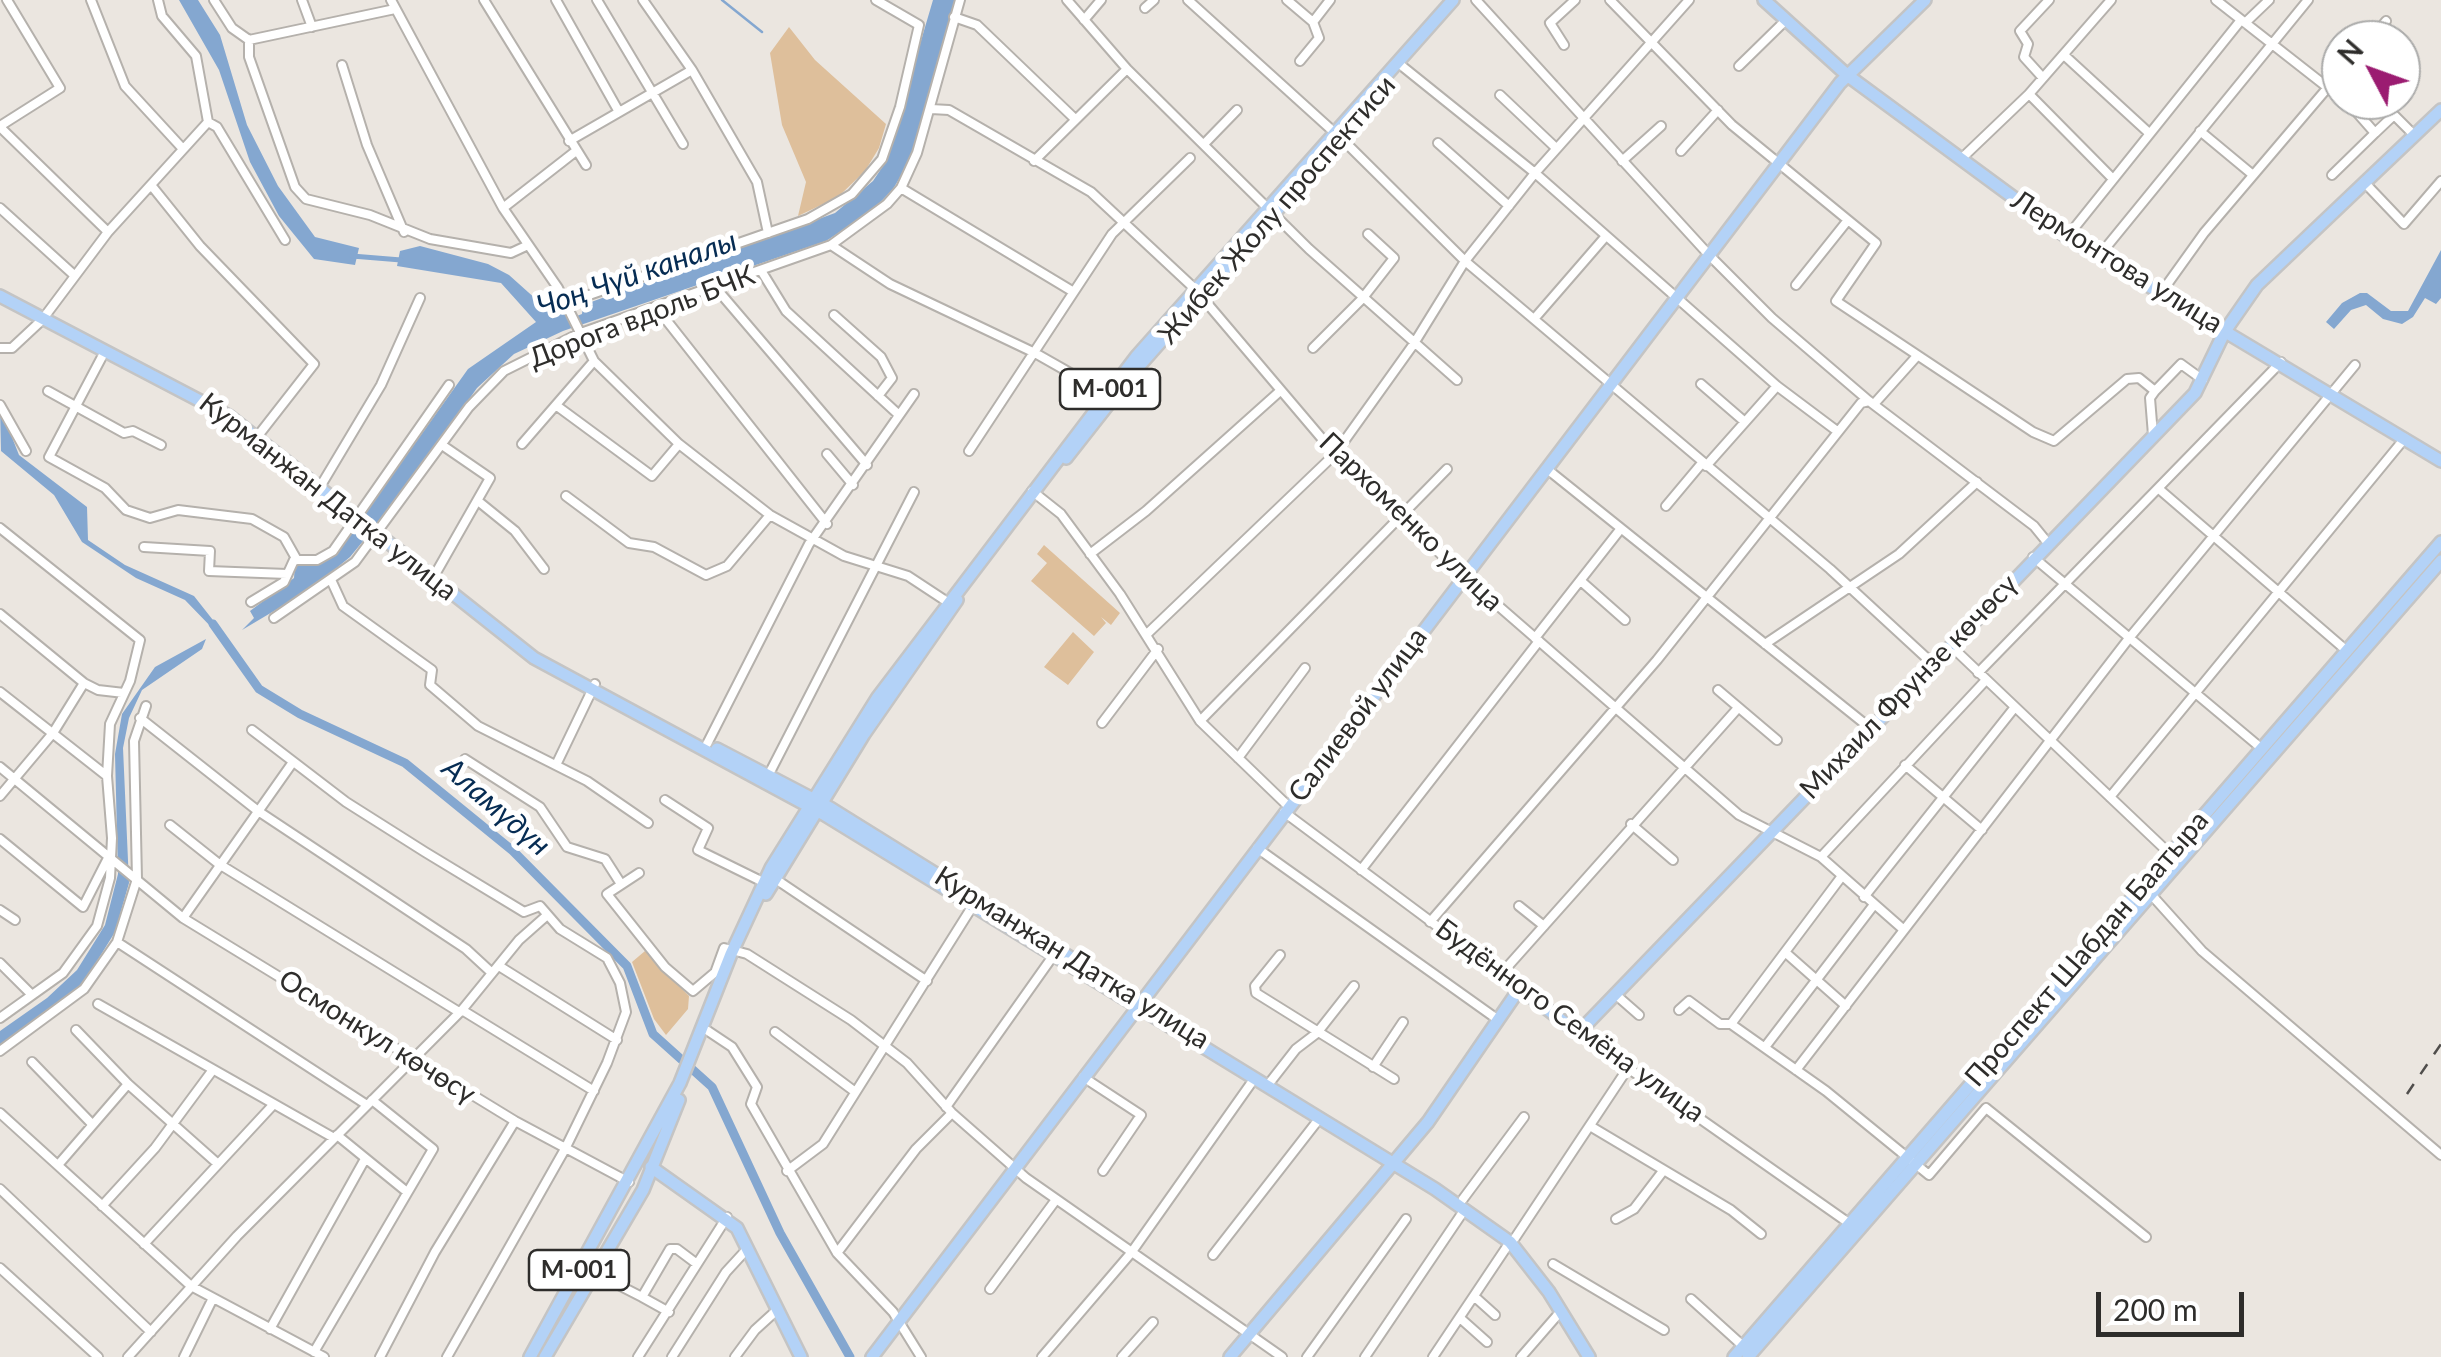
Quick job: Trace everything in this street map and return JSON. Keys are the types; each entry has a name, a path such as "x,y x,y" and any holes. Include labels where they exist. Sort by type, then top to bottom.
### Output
{"main road":[{"name":"Жибек Жолу проспектиси","path":"812,806 950,604 1110,396 1453,0"},
{"name":"Жибек Жолу проспектиси","path":"1400,65 1463,0"},
{"name":"Лермонтова улица","path":"1764,0 1847,75 2067,237 2441,461"},
{"name":"Салиевой улица","path":"872,1356 1847,75 1925,0"},
{"name":"Михаил Фрунзе көчөсү","path":"1578,1033 2047,542 2152,439 2204,380 2225,330 2257,285 2441,110"},
{"name":"Курманжан Датка улица","path":"0,296 203,399 258,437 491,624 593,687 812,806 1271,1081 1464,1204 1512,1240 1555,1287 1598,1357"},
{"name":"Проспект Шабдан Баатыра","path":"2351,655 2441,542"},
{"name":"Проспект Шабдан Баатыра","path":"1742,1354 2351,655 2441,561"},
{"name":"Курманжан Датка улица","path":"593,687 768,776 1052,956 1139,1004 1320,1119 1397,1161"},
{"name":"М-001","path":"530,1357 682,1084 708,1031 736,951 769,880 812,806"},
{"name":"Проспект Шабдан Баатыра","path":"2146,889 2169,853 2198,830"},
{"name":"М-001","path":"695,1054 719,970 736,951"},
{"name":"Проспект Шабдан Баатыра","path":"1910,1160 1972,1096 2083,961"},
{"path":"1230,1357 1397,1161 1460,1078 1520,988"},
{"name":"Будённого Семёна улица","path":"1520,988 1578,1033"},
{"name":"М-001","path":"653,1170 682,1084"},
{"path":"639,1165 647,1163 727,1217 748,1248 801,1357"},
{"path":"629,1182 643,1190 653,1170"},
{"name":"М-001","path":"545,1357 643,1190"},
{"name":"Курманжан Датка улица","path":"1512,1240 1589,1357"}],"street":[{"path":"6,0 60,88 0,126 108,232"},
{"path":"91,0 125,86 182,149"},
{"path":"158,0 162,16 198,62 208,122"},
{"path":"214,0 232,28 249,40 393,5 503,208 567,306 594,360 679,444 770,514 814,542 908,576 950,604"},
{"path":"302,0 312,27"},
{"path":"484,0 586,165"},
{"path":"556,0 619,112"},
{"path":"597,0 683,144"},
{"path":"643,0 692,70 757,182 768,233"},
{"path":"567,306 768,233 836,206 852,194 882,159 900,107 919,25 876,0"},
{"name":"Дорога вдоль БЧК","path":"274,618 332,582 377,533 469,407 504,371 578,332 762,272 854,231 901,188 930,109 960,0"},
{"path":"1066,0 1127,69 1362,299 1457,380"},
{"path":"1084,20 1101,0"},
{"path":"1145,8 1154,0"},
{"path":"1188,0 1338,135 1465,261 1769,518 1932,663"},
{"path":"1287,0 1313,22 1319,38 1300,62"},
{"path":"1313,22 1330,0"},
{"path":"1476,0 1708,256 1772,318 1872,403 2034,526 2047,542"},
{"path":"1564,44 1550,23 1575,0"},
{"path":"1610,0 1718,110 1876,244 1835,300 2033,432 2054,441 2127,379 2139,378 2156,391"},
{"path":"1148,633 1335,454 1413,345 1465,261 1556,148 1688,0"},
{"path":"2043,78 2024,57 2028,44 2020,31 2049,0"},
{"path":"1962,159 2043,78 2111,0"},
{"path":"2216,0 2321,79"},
{"path":"2067,237 2147,131 2243,22 2269,0"},
{"path":"2100,256 2308,0"},
{"path":"954,17 977,26 1075,118"},
{"path":"1739,66 1785,21"},
{"path":"249,40 249,56 295,187 306,199 370,215 404,232 493,251 511,253 526,246"},
{"path":"2064,54 2147,131"},
{"path":"342,65 367,145 404,232"},
{"path":"1400,65 1535,173 1777,386 1838,432"},
{"path":"1034,161 1127,69"},
{"path":"569,141 692,70"},
{"path":"2028,94 2111,177"},
{"path":"1500,96 1556,148"},
{"path":"2162,294 2253,175 2321,99"},
{"name":"Пархоменко улица","path":"930,109 949,110 1091,192 1197,294 1335,454 1464,576 1748,822 1772,830 1821,858 1904,930"},
{"path":"1204,144 1237,110"},
{"path":"1681,151 1718,110"},
{"path":"2332,175 2394,114 2414,135"},
{"path":"2364,120 2375,132"},
{"path":"0,348 12,348 42,320 108,232 208,122"},
{"path":"208,122 217,127 285,240"},
{"path":"1622,161 1661,126"},
{"path":"2200,131 2253,175"},
{"path":"1438,143 1509,206"},
{"path":"503,208 576,151"},
{"path":"969,451 1072,290 1124,222 1190,158"},
{"path":"2364,182 2404,224 2441,182"},
{"path":"152,185 200,246 314,364 258,437"},
{"path":"901,188 1072,290"},
{"path":"0,208 74,274"},
{"path":"1796,286 1848,220"},
{"path":"1313,348 1362,299 1394,258 1368,234"},
{"path":"1534,319 1606,236"},
{"path":"830,244 890,284 1035,353 1110,396"},
{"path":"2073,258 2083,246"},
{"path":"762,272 786,311 899,415"},
{"path":"715,286 867,464"},
{"path":"320,487 381,385 420,298"},
{"path":"656,307 827,524"},
{"path":"834,315 882,357 892,378 878,396"},
{"path":"105,351 49,457 105,488 126,510 150,518 178,510 252,518 284,537 297,560"},
{"path":"1430,922 1706,600 1861,403 1872,403 1917,356"},
{"path":"522,444 594,360"},
{"path":"1978,672 2281,362"},
{"path":"2152,439 2150,398 2156,391 2181,364 2204,380"},
{"path":"1796,1070 2130,637 2355,365"},
{"path":"1701,384 1745,422"},
{"path":"297,560 317,560 333,550 449,386"},
{"path":"1666,506 1777,386"},
{"path":"48,392 124,433 133,431 161,446"},
{"path":"1090,554 1146,511 1280,392"},
{"path":"707,744 768,631 783,591 914,394"},
{"path":"0,405 26,451"},
{"path":"557,406 652,476 679,444"},
{"path":"2110,797 2405,438"},
{"path":"433,578 490,478 442,445"},
{"path":"827,454 853,485"},
{"path":"1200,721 1447,469"},
{"path":"1547,469 1870,728"},
{"path":"1765,644 1899,554 1977,482"},
{"path":"2160,490 2351,655"},
{"path":"768,776 914,492"},
{"name":"Будённого Семёна улица","path":"1035,494 1060,514 1148,633 1200,721 1286,809 1520,988"},
{"path":"566,496 628,543 654,547 706,575 727,566 770,514"},
{"path":"478,501 515,531 544,569"},
{"path":"0,528 140,640 110,724 110,878 97,926 63,973 0,1018"},
{"path":"1361,870 1620,531"},
{"path":"144,547 210,551 209,571 287,574"},
{"path":"2033,557 2266,752"},
{"path":"251,602 284,582 297,560"},
{"path":"332,582 343,606 432,670 430,685 478,726 556,765 648,823"},
{"path":"1582,582 1625,620"},
{"path":"2,619 84,683 98,690 124,693"},
{"path":"1949,645 2169,853"},
{"path":"1102,723 1158,649"},
{"path":"1238,758 1305,668"},
{"path":"1821,858 1986,680"},
{"path":"0,796 52,732 84,683"},
{"path":"556,765 593,687"},
{"path":"1718,690 1778,740"},
{"path":"0,692 107,776"},
{"path":"0,1051 84,989 118,942 136,878 134,741 146,706"},
{"path":"1864,897 2015,707"},
{"path":"1500,974 1682,766 1738,708"},
{"path":"140,718 258,811 496,970 617,1040"},
{"path":"252,730 442,862 524,912 540,906 546,917 607,958 620,983 626,1012 594,1090 565,1150 447,1357"},
{"path":"465,760 540,807 568,848 605,859 621,884"},
{"path":"183,918 293,762"},
{"path":"1905,765 1982,830"},
{"name":"Осмонкул көчөсү","path":"0,767 183,918 514,1121 629,1182"},
{"path":"665,800 708,828 698,850 769,880 928,981"},
{"path":"170,824 219,864 594,1090"},
{"path":"1631,824 1673,860"},
{"path":"0,840 83,907 111,858"},
{"name":"Будённого Семёна улица","path":"1257,848 1498,1019"},
{"path":"639,873 606,894 688,989 701,989 719,970"},
{"path":"1730,1024 1842,876"},
{"path":"2146,889 2202,950 2441,1156"},
{"path":"787,1170 823,1144 972,906"},
{"path":"1520,906 1544,926"},
{"path":"1765,1048 1873,906"},
{"path":"0,910 14,920"},
{"path":"128,1357 191,1286 460,1011 518,940 546,917"},
{"path":"118,942 136,957 343,1084 433,1150 314,1352"},
{"path":"736,951 886,1045 918,1073 949,1110 1055,1200 1282,1357"},
{"path":"1786,953 1846,1006"},
{"path":"1280,955 1254,990 1394,1079"},
{"path":"836,1253 949,1110 1052,956"},
{"path":"0,963 32,995"},
{"path":"1271,1081 1296,1049 1317,1033 1354,986"},
{"path":"1615,994 1639,1015"},
{"path":"1679,1010 1689,1002 1720,1024 1730,1024 1796,1070 1929,1175 1986,1108"},
{"path":"98,1004 273,1105 335,1136 408,1192"},
{"path":"1373,1067 1403,1022"},
{"path":"76,1030 128,1084 218,1164"},
{"path":"708,1031 732,1047 756,1088 752,1104 836,1253 898,1323 921,1357"},
{"path":"775,1032 854,1091"},
{"name":"Будённого Семёна улица","path":"1578,1033 1853,1226"},
{"path":"32,1062 92,1124"},
{"path":"1433,1357 1628,1068"},
{"path":"102,1206 212,1071"},
{"path":"1083,1077 1140,1115 1103,1171"},
{"path":"1042,1357 1131,1252 1254,1079"},
{"path":"58,1166 128,1084"},
{"path":"1972,1096 2146,1237"},
{"path":"144,1244 273,1105"},
{"path":"0,1113 191,1286 324,1357"},
{"path":"1365,1357 1524,1117"},
{"path":"1213,1255 1320,1119"},
{"path":"380,1357 435,1252 514,1121"},
{"path":"1590,1126 1731,1210 1761,1234"},
{"path":"270,1329 364,1159"},
{"path":"1616,1219 1634,1209 1664,1171"},
{"path":"0,1189 151,1332"},
{"path":"990,1289 1055,1200"},
{"path":"638,1357 727,1217"},
{"path":"1307,1357 1406,1219"},
{"path":"672,1357 726,1272 748,1248"},
{"path":"642,1297 670,1249 697,1264"},
{"path":"1553,1264 1664,1330"},
{"path":"0,1268 98,1357"},
{"path":"595,1272 669,1312"},
{"path":"1475,1297 1495,1314"},
{"path":"1691,1299 1742,1354"},
{"path":"198,1357 186,1354 212,1300"},
{"path":"735,1357 755,1330 778,1310"},
{"path":"1521,1357 1562,1311"},
{"path":"1460,1318 1487,1342"},
{"path":"1122,1357 1153,1322"}],"shaded area":[{"path":"789,27 815,60 886,124 879,148 865,171 838,197 798,216 806,182 782,125 770,53"},
{"path":"1044,545 1120,613 1111,625 1101,617 1106,623 1094,636 1031,581 1047,563 1037,554"},
{"path":"1073,632 1094,652 1068,685 1044,667"},
{"path":"645,951 689,996 688,1009 666,1035 654,1019 632,962"}],"water":[{"path":"179,0 198,0 220,35 247,125 278,186 315,237 359,248 355,265 314,259 279,216 250,162 219,70"},
{"path":"933,0 955,0 921,128 910,161 893,189 872,211 826,241 563,331 514,354 477,388 404,491 350,557 311,589 242,630 254,618 250,611 294,578 295,564 315,564 351,533 468,369 536,322 501,283 397,266 400,251 420,246 488,264 509,275 547,309 567,313 569,319 582,314 583,305 835,213 873,181 885,163"},
{"path":"2441,250 2441,298 2436,304 2425,298 2413,317 2402,324 2383,319 2366,305 2351,310 2334,329 2326,322 2342,303 2360,293 2367,293 2391,311 2408,311"},
{"path":"0,407 19,455 87,507 88,540 125,565 194,596 220,629 215,631 185,600 136,578 82,542 54,495 1,451"},
{"path":"206,639 202,649 142,690 129,718 123,748 129,883 115,932 78,992 0,1049 0,1031 47,998 77,970 105,925 118,874 115,754 122,714 155,667"}],"waterway":[{"path":"722,0 762,32"},
{"path":"352,256 401,260"},
{"name":"Аламүдүн","path":"213,624 259,689 300,714 405,763 513,851 627,966 653,1034 712,1087 780,1233 850,1357"}],"railway":[{"path":"2407,1094 2441,1044"}],"water label":[{"name":"Чоң Чүй каналы","path":"637,274"}]}
